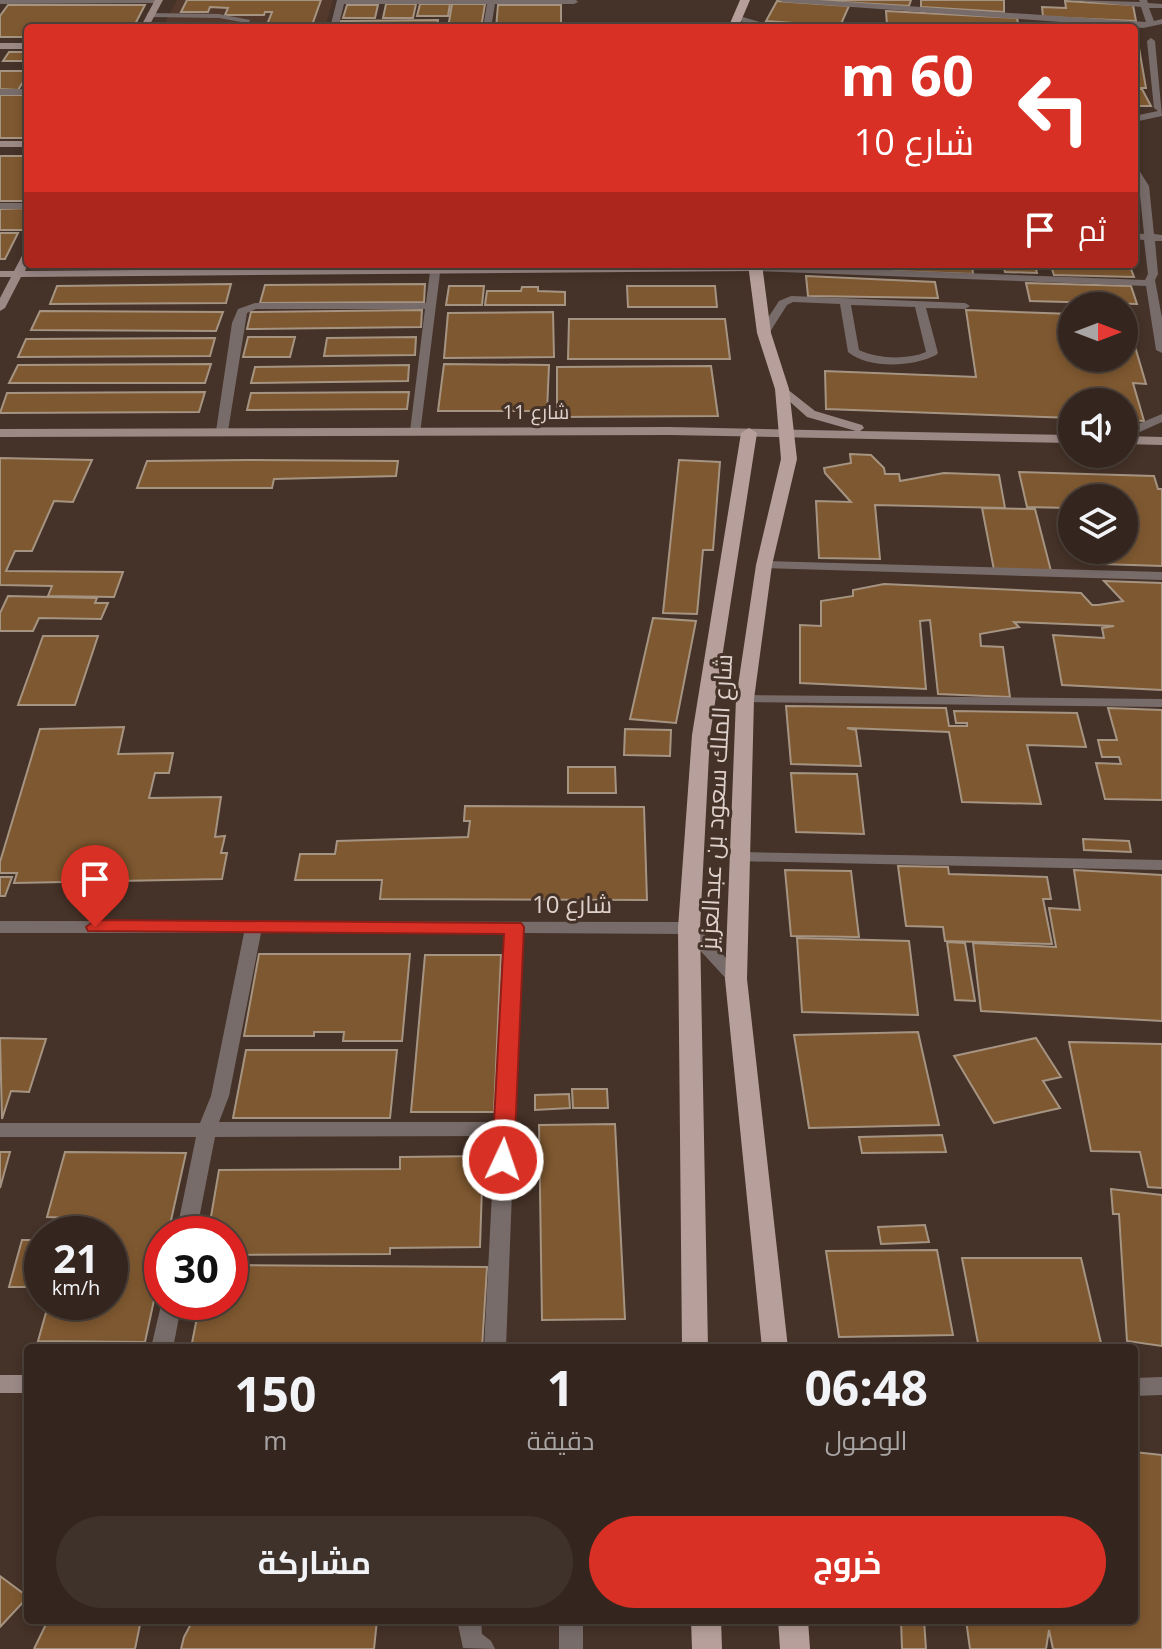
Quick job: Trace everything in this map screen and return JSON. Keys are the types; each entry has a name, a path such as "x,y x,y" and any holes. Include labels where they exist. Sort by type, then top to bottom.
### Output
{"main road":[{"path":"734,23 745,0"},
{"name":"شارع الملك سعود بن عبدالعزيز","path":"756,268 764,333 782,389 789,459 764,565 745,699 736,979 775,1344"},
{"name":"شارع الملك سعود بن عبدالعزيز","path":"695,1344 689,928 701,735 749,433"},
{"path":"706,1624 707,1649"},
{"path":"793,1624 795,1649"}],"street":[{"path":"0,2 158,0 146,24"},
{"path":"783,0 1032,12 1051,24"},
{"path":"1075,0 1144,2 1162,6"},
{"path":"335,24 341,1 574,2"},
{"path":"488,24 492,1"},
{"path":"1144,2 1151,25"},
{"path":"150,15 219,16 246,20 244,24"},
{"path":"1138,25 1162,21"},
{"path":"1138,118 1162,112 1146,41 1162,42"},
{"path":"0,46 24,46"},
{"path":"0,92 24,92"},
{"path":"0,144 24,144"},
{"path":"1138,176 1144,186 1162,350"},
{"path":"0,206 24,206"},
{"path":"1138,236 1162,238"},
{"path":"0,308 24,262"},
{"path":"0,274 440,268 431,306 416,431"},
{"path":"806,268 1154,282"},
{"path":"764,333 783,303 791,299 965,306"},
{"path":"845,300 854,352 859,357 871,359 914,359 932,353 919,303"},
{"path":"222,431 242,311 255,306 431,306"},
{"path":"782,389 811,414 846,426 903,436"},
{"path":"1138,430 1162,418"},
{"name":"شارع 11","path":"0,433 416,431 1058,439"},
{"path":"1138,438 1162,441"},
{"path":"764,565 1162,576"},
{"path":"745,699 1162,703"},
{"path":"740,857 1162,865"},
{"name":"شارع 10","path":"0,927 689,928"},
{"path":"190,1216 207,1129 220,1096 254,927"},
{"path":"495,1344 514,927"},
{"path":"689,928 736,979"},
{"path":"0,1130 505,1129"},
{"path":"163,1344 168,1320"},
{"path":"0,1384 24,1384"},
{"path":"1138,1387 1162,1386"},
{"path":"469,1624 471,1640 483,1649"},
{"path":"571,1624 571,1649"}],"shaded area":[{"path":"177,0 333,0 326,24 164,24"}],"building":[{"path":"187,0 321,0 312,24 267,24 272,12 265,12 264,15 225,15 228,8 210,7 208,12 181,12"},
{"path":"808,0 911,0 909,6"},
{"path":"921,0 1004,0 1004,12 921,7"},
{"path":"777,1 849,6 841,24 766,21"},
{"path":"1065,1 1133,5 1136,21 1043,17 1042,7 1066,8"},
{"path":"386,4 416,4 413,18 383,18"},
{"path":"420,4 450,4 448,16 417,16"},
{"path":"452,4 485,4 482,24 449,24"},
{"path":"8,5 145,5 135,24 24,24 24,37 0,37 0,16"},
{"path":"347,5 378,5 375,18 343,18"},
{"path":"498,5 561,5 561,24 496,24"},
{"path":"886,11 1017,18 1018,24 887,24"},
{"path":"438,20 438,24 341,24 341,21"},
{"path":"1138,48 1139,48 1146,88 1138,88"},
{"path":"9,52 24,52 24,61 3,61"},
{"path":"0,71 24,71 24,80 18,90 0,89"},
{"path":"1138,89 1142,89 1151,106 1138,106"},
{"path":"0,95 24,95 24,138 0,138"},
{"path":"0,156 24,156 24,201 0,201"},
{"path":"24,208 23,230 0,230 0,209"},
{"path":"0,233 18,233 5,259 0,259"},
{"path":"892,268 972,268 973,274 892,271"},
{"path":"1004,268 1036,268 1037,273 1005,272"},
{"path":"1052,268 1131,268 1134,277 1054,275"},
{"path":"806,276 935,282 938,298 808,296"},
{"path":"1026,283 1131,286 1133,292 1058,292 1058,302 1030,301"},
{"path":"231,284 226,303 50,304 57,286"},
{"path":"425,284 424,302 260,303 265,285"},
{"path":"449,286 484,286 482,305 446,305"},
{"path":"627,286 715,286 717,307 628,307"},
{"path":"522,287 565,292 565,305 485,305 487,291 521,291"},
{"path":"422,310 421,327 247,329 251,312"},
{"path":"966,310 1058,313 1058,372 1138,372 1138,357 1146,384 1133,383 1134,388 1058,388 1058,417 826,409 825,371 976,377"},
{"path":"40,311 223,312 216,331 31,330"},
{"path":"553,312 554,357 444,358 448,313"},
{"path":"569,319 725,319 730,359 568,359"},
{"path":"248,337 295,337 290,357 243,357"},
{"path":"416,337 415,355 324,356 327,338"},
{"path":"215,338 210,356 18,357 26,339"},
{"path":"211,364 205,383 9,383 18,365"},
{"path":"444,364 549,365 547,411 438,411"},
{"path":"409,365 408,381 251,383 255,367"},
{"path":"711,366 718,416 557,417 557,367"},
{"path":"205,392 199,412 0,413 7,393"},
{"path":"409,392 407,409 247,410 251,393"},
{"path":"1138,400 1144,421 1138,421"},
{"path":"850,454 871,455 884,468 885,474 899,474 900,481 944,473 999,475 1005,508 875,505 880,559 819,558 816,501 851,502 824,468 851,463"},
{"path":"0,458 92,460 73,502 54,501 32,551 15,551 6,571 123,572 114,597 48,596 52,586 0,585"},
{"path":"679,460 720,462 713,550 703,550 697,614 663,613"},
{"path":"147,461 398,461 396,476 274,479 272,488 137,488"},
{"path":"1019,472 1154,476 1158,489 1162,489 1162,566 1101,564 1138,564 1138,484 1058,484 1058,508 1027,507"},
{"path":"982,508 1035,509 1051,571 994,570"},
{"path":"1104,581 1162,583 1162,690 1062,685 1053,635 1104,638 1102,628 1114,626 1014,622 1019,627 980,634 981,646 1003,647 1010,697 938,694 930,620 920,621 926,689 800,683 800,625 821,626 821,601 853,596 853,590 884,584 1081,593 1092,605 1123,601"},
{"path":"8,596 97,598 95,603 108,603 101,619 39,618 33,631 0,631 0,613"},
{"path":"653,618 696,621 676,723 630,719"},
{"path":"43,636 98,636 75,705 18,705"},
{"path":"786,706 946,708 949,726 967,726 967,723 956,723 954,711 1077,713 1086,747 1027,745 1041,804 962,802 949,732 847,728 856,730 861,766 791,764"},
{"path":"1108,708 1162,710 1162,800 1105,799 1096,763 1121,764 1119,757 1102,757 1098,740 1117,740"},
{"path":"124,727 118,754 173,753 169,773 155,773 149,798 221,797 215,837 225,836 221,853 227,853 222,879 14,883 17,873 0,873 0,862 40,729"},
{"path":"625,729 671,730 670,756 624,755"},
{"path":"568,767 615,767 616,793 568,793"},
{"path":"791,773 857,774 864,834 796,832"},
{"path":"465,806 644,807 647,900 380,899 382,880 295,880 300,854 335,854 337,841 468,837 470,821 464,821"},
{"path":"1083,839 1129,841 1131,852 1084,850"},
{"path":"898,866 948,867 949,874 1047,877 1051,899 1043,899 1052,944 945,941 943,927 906,926"},
{"path":"785,870 851,871 859,937 791,936"},
{"path":"1074,870 1162,875 1162,1021 981,1011 973,943 1056,947 1049,908 1080,910"},
{"path":"0,877 12,877 5,896 0,896"},
{"path":"797,938 909,941 918,1015 802,1012"},
{"path":"947,942 965,943 975,1001 955,1000"},
{"path":"259,954 410,954 402,1041 343,1041 344,1032 314,1032 314,1036 244,1036"},
{"path":"425,955 501,955 494,1112 411,1112"},
{"path":"918,1032 939,1125 809,1128 794,1035"},
{"path":"0,1038 46,1039 29,1092 11,1091 2,1119"},
{"path":"1036,1038 1061,1077 1043,1081 1060,1108 994,1123 954,1056"},
{"path":"1069,1042 1162,1044 1162,1188 1148,1187 1140,1152 1091,1151"},
{"path":"246,1050 397,1050 390,1118 233,1118"},
{"path":"572,1089 607,1089 608,1108 573,1108"},
{"path":"569,1094 570,1108 535,1110 535,1095"},
{"path":"615,1124 625,1319 542,1320 539,1125"},
{"path":"942,1135 946,1152 862,1153 859,1137"},
{"path":"0,1152 10,1152 0,1188"},
{"path":"65,1152 186,1153 172,1216 144,1216 144,1320 150,1320 145,1342 38,1341 44,1320 128,1320 128,1216 47,1216"},
{"path":"483,1156 480,1247 390,1248 390,1254 248,1255 248,1216 211,1216 219,1170 400,1169 400,1157"},
{"path":"1111,1189 1162,1195 1162,1346 1127,1341 1119,1214 1113,1214"},
{"path":"925,1225 929,1242 881,1244 878,1227"},
{"path":"22,1240 24,1240 24,1287 9,1287"},
{"path":"937,1250 953,1335 839,1337 826,1251"},
{"path":"962,1258 1081,1258 1101,1343 978,1343"},
{"path":"248,1265 487,1267 482,1344 192,1344 196,1320 248,1320"},
{"path":"1138,1452 1162,1455 1162,1649 1053,1649 1049,1630 1046,1649 970,1649 967,1624 1138,1624"},
{"path":"0,1576 24,1594 24,1601 0,1627"},
{"path":"46,1624 140,1624 135,1649 34,1649"},
{"path":"191,1624 377,1624 374,1649 181,1649"},
{"path":"901,1624 924,1624 926,1649 902,1649"}],"route":[{"path":"95,927 514,927 503,1160"}]}
